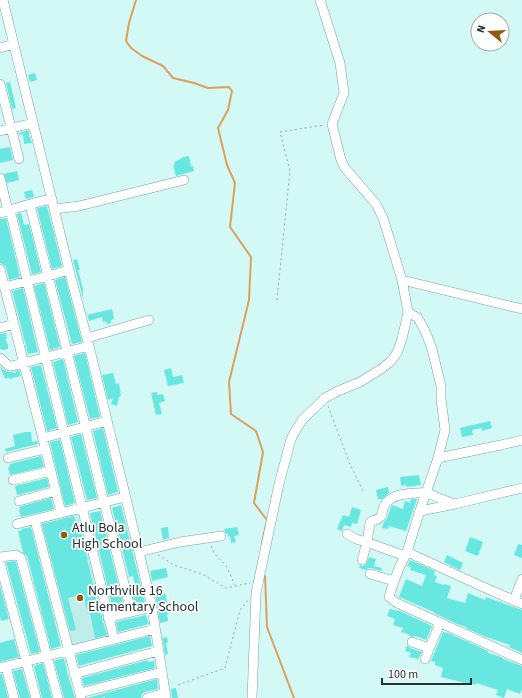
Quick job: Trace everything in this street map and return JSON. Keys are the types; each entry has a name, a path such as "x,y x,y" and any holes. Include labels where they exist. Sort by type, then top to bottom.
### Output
{"street":[{"path":"3,0 152,607 166,696 147,698"},
{"path":"252,698 256,593 279,484 291,439 303,419 325,398 360,382 390,362 397,353 402,339 408,312 402,280 383,218 376,204 345,168 341,160 332,124 344,93 340,63 320,0"},
{"path":"0,48 14,44"},
{"path":"0,84 12,128 18,159"},
{"path":"0,131 33,123"},
{"path":"0,178 6,212 46,356 114,639"},
{"path":"54,209 79,206 184,180"},
{"path":"6,212 40,201 52,199"},
{"path":"30,205 130,612"},
{"path":"0,269 2,282 24,362 61,513"},
{"path":"2,282 26,282 70,270"},
{"path":"402,280 522,309"},
{"path":"408,312 418,318 426,333 432,350 441,386 445,430 438,458 406,554 399,568 389,597 397,603 522,660"},
{"path":"0,358 9,366 67,351 149,320"},
{"path":"0,328 14,324"},
{"path":"43,438 107,421"},
{"path":"438,458 522,440"},
{"path":"8,458 45,449"},
{"path":"13,480 51,471"},
{"path":"420,511 522,488"},
{"path":"19,501 56,491"},
{"path":"362,560 370,523 381,517 385,504 392,498 401,494 426,492 447,502 455,504"},
{"path":"16,524 125,497"},
{"path":"34,520 80,696 162,672"},
{"path":"347,534 352,538 406,554 518,602 522,579"},
{"path":"139,552 180,542 221,536"},
{"path":"0,557 16,555 21,558 58,698"},
{"path":"0,563 36,698"},
{"path":"370,574 394,581"},
{"path":"108,618 152,607"},
{"path":"425,659 440,623"},
{"path":"14,698 3,668 155,629"},
{"path":"412,642 429,648"},
{"path":"74,674 158,651"}],"path":[{"path":"277,300 290,171 280,132 332,124"},
{"path":"325,398 349,462 363,491"},
{"path":"208,538 214,553 227,567 235,586"},
{"path":"149,549 174,565 202,574 226,588 258,581"},
{"path":"178,685 225,668 240,610 256,593"}],"shaded area":[{"name":"Northville 16 Elementary School","path":"81,511 111,636 72,646 37,521"}],"building":[{"path":"35,73 37,80 30,82 28,75"},
{"path":"10,82 16,108 12,109 6,83"},
{"path":"29,130 29,137 32,143 24,144 23,134 19,135 19,133"},
{"path":"10,147 13,160 0,163 0,149"},
{"path":"189,156 191,167 193,166 194,171 176,176 173,165 175,164 175,161"},
{"path":"17,171 19,180 7,183 4,174"},
{"path":"32,190 34,197 26,199 24,192"},
{"path":"47,206 62,266 52,269 37,208"},
{"path":"21,213 24,225 29,224 41,272 32,274 17,214"},
{"path":"6,218 20,277 9,280 6,267 0,263 0,219"},
{"path":"77,259 80,270 78,270 83,289 83,297 73,260"},
{"path":"65,277 82,342 72,344 55,280"},
{"path":"44,283 60,347 50,350 34,286"},
{"path":"23,288 38,352 28,354 12,291"},
{"path":"112,309 114,319 111,320 111,323 107,324 106,321 103,322 102,317 89,321 87,315"},
{"path":"6,333 7,339 5,339 8,349 3,350 0,349 0,334"},
{"path":"85,353 100,417 90,419 74,356"},
{"path":"63,359 78,422 68,425 53,362"},
{"path":"41,365 57,428 47,431 31,367"},
{"path":"0,366 5,371 16,374 15,371 19,370 21,376 9,379 9,377 5,379"},
{"path":"171,368 173,377 182,375 184,383 168,386 164,370"},
{"path":"113,373 116,384 119,383 121,396 119,397 117,406 111,404 113,398 108,400 102,375"},
{"path":"157,392 157,395 163,394 165,401 159,403 162,414 156,415 151,393"},
{"path":"490,421 492,428 482,431 482,428 472,430 473,435 462,437 460,428"},
{"path":"103,428 118,492 108,495 93,431"},
{"path":"31,432 32,442 37,441 38,444 6,452 5,449 15,446 13,435"},
{"path":"81,434 97,498 87,500 71,437"},
{"path":"60,440 75,503 65,506 50,442"},
{"path":"41,456 44,467 10,475 8,467 10,467 10,464"},
{"path":"419,475 421,485 407,487 406,485 401,486 400,477"},
{"path":"47,478 49,487 17,495 15,486"},
{"path":"388,487 389,493 382,499 378,499 376,490"},
{"path":"51,498 54,509 21,517 19,507"},
{"path":"411,499 417,499 406,531 389,526 388,529 382,528 392,505 403,509 405,501 410,503"},
{"path":"121,505 145,603 135,605 131,588 135,586 133,576 129,577 112,508"},
{"path":"352,507 361,510 357,524 352,523 351,527 344,525 342,531 337,529 343,515 349,517"},
{"path":"100,511 124,608 113,610 90,513"},
{"path":"74,516 76,522 78,521 81,530 100,615 102,615 107,635 95,638 90,613 88,614 83,594 68,598 76,630 70,631 42,524"},
{"path":"31,527 61,646 51,649 27,556 22,552 18,531"},
{"path":"168,527 169,538 163,540 161,528"},
{"path":"237,527 239,535 234,536 236,542 231,543 230,536 228,537 228,533 226,534 224,529"},
{"path":"470,537 483,542 478,556 465,551"},
{"path":"518,544 522,545 522,558 514,555"},
{"path":"447,555 463,563 460,570 444,562"},
{"path":"369,557 376,559 374,566 382,568 381,571 371,568 366,570 359,568 360,565 363,566 366,564"},
{"path":"410,560 435,571 434,575 437,576 435,582 451,586 447,598 465,603 468,593 485,600 486,597 522,610 522,653 509,647 510,645 486,637 399,597 406,579 422,586 426,575 410,570 411,567 407,566"},
{"path":"15,561 40,652 31,654 6,562"},
{"path":"166,568 168,577 152,581 150,571"},
{"path":"0,586 9,619 1,621 0,616"},
{"path":"161,590 162,594 165,593 170,613 167,614 168,621 160,623 155,592"},
{"path":"390,609 398,610 432,626 426,640 416,636 410,637 410,635 401,632 403,628 393,625 395,619 387,616"},
{"path":"146,615 149,624 118,632 116,622"},
{"path":"161,628 163,638 167,637 168,643 166,643 168,654 165,655"},
{"path":"443,632 488,651 488,653 522,666 522,689 520,694 507,689 504,698 496,695 498,690 476,683 476,685 469,684 441,677 443,668 435,665 435,662 431,661"},
{"path":"150,636 152,646 79,666 76,655"},
{"path":"14,639 19,657 0,662 0,643"},
{"path":"407,645 410,648 422,652 418,659 409,657 411,653 405,651"},
{"path":"64,658 75,698 64,698 54,661"},
{"path":"148,660 148,662 154,661 155,668 84,686 82,678"},
{"path":"43,663 52,698 42,698 34,666"},
{"path":"22,669 30,698 20,698 13,671"},
{"path":"0,674 2,674 8,698 0,698"},
{"path":"157,679 158,689 145,692 142,694 141,698 87,698"},
{"path":"176,688 178,698 172,698 171,689"}],"waterway":[{"path":"136,0 129,23 126,41 131,48 142,56 163,66 173,78 208,88 229,87 232,91 228,110 218,128 227,165 235,183 230,227 251,257 249,300 229,382 231,414 256,431 263,452 254,503 267,520 262,543"},
{"path":"265,576 267,627 294,698"}],"place":[{"name":"Atlu Bola High School","path":"64,535"},
{"name":"Northville 16 Elementary School","path":"80,598"}]}
